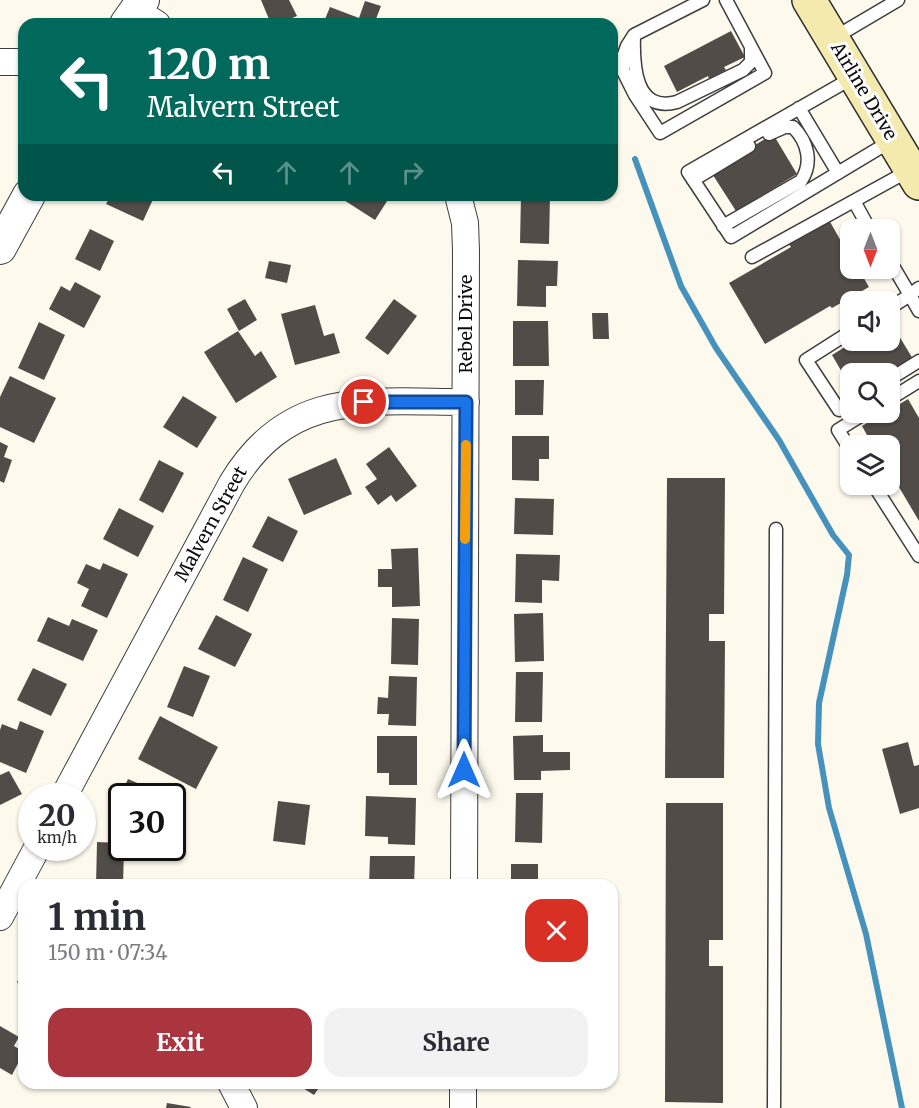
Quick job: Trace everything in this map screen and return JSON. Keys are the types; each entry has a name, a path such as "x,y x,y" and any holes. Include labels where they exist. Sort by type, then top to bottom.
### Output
{"main road":[{"name":"Airline Drive","path":"808,0 915,176"}],"street":[{"path":"0,62 18,62"},
{"path":"0,249 26,201"},
{"name":"Rebel Drive","path":"460,201 465,223 464,879"},
{"name":"Malvern Street","path":"71,783 232,483 255,450 285,426 339,404 466,402"},
{"path":"19,879 30,861"},
{"path":"0,917 13,890"},
{"path":"234,1089 244,1108"},
{"path":"463,1089 463,1108"}],"lane":[{"path":"703,0 634,35 623,57 623,71 635,95 660,133 765,73 726,0"},
{"path":"832,39 898,0"},
{"path":"634,35 634,67 638,80 647,98 654,103 665,105 677,102 743,70 751,62 751,47"},
{"path":"855,77 688,172 731,237 893,140"},
{"path":"799,108 838,173"},
{"path":"693,180 775,130 793,127 799,133 809,165 801,181 723,226"},
{"path":"752,257 854,201 915,176"},
{"path":"854,201 864,219"},
{"path":"900,274 914,292 919,311"},
{"path":"900,301 914,292"},
{"path":"840,338 806,360 840,409"},
{"path":"900,373 919,361"},
{"path":"900,393 919,381"},
{"path":"841,435 838,430 849,423"},
{"path":"880,495 919,556"},
{"path":"774,1108 776,529"}],"building":[{"path":"261,0 289,0 297,16 292,18 268,18"},
{"path":"365,1 381,6 376,18 359,18"},
{"path":"330,7 359,18 325,18"},
{"path":"731,31 745,57 724,67 726,70 709,79 708,76 677,92 664,66"},
{"path":"773,134 797,174 736,211 711,172"},
{"path":"108,201 152,201 143,221 106,204"},
{"path":"345,201 387,201 375,220"},
{"path":"521,201 550,201 549,244 520,243"},
{"path":"829,220 840,239 840,279 864,279 869,287 862,291 840,291 840,303 832,308 830,306 765,344 729,283 791,247 788,243"},
{"path":"90,229 114,241 100,271 75,259"},
{"path":"518,260 558,261 557,286 546,286 546,307 517,306"},
{"path":"269,261 291,265 287,283 265,278"},
{"path":"75,282 101,296 84,328 49,309 61,286 70,291"},
{"path":"245,299 257,320 239,331 227,309"},
{"path":"394,299 417,316 388,355 365,338"},
{"path":"315,305 324,336 334,333 340,353 295,365 281,314"},
{"path":"592,313 608,313 609,339 593,339"},
{"path":"513,321 548,321 549,366 513,366"},
{"path":"39,322 65,335 44,380 18,368"},
{"path":"238,331 255,356 261,351 277,377 236,403 204,352"},
{"path":"900,338 913,359 900,367 900,363 840,363 840,369 832,355 840,350 900,351"},
{"path":"10,376 56,398 34,443 0,427 0,397"},
{"path":"515,380 544,380 543,415 515,415"},
{"path":"183,396 217,417 197,448 163,427"},
{"path":"908,399 919,418 919,521 900,489 900,435 867,435 862,426 867,423 900,423 900,404"},
{"path":"512,436 549,436 549,459 539,459 539,481 512,480"},
{"path":"0,442 8,446 4,457 12,460 4,483 0,481"},
{"path":"389,447 417,486 396,502 391,495 378,505 365,487 377,479 366,464"},
{"path":"336,458 352,494 304,515 288,479"},
{"path":"159,460 184,473 163,513 139,500"},
{"path":"667,478 725,478 724,614 709,614 709,641 725,641 724,778 665,778"},
{"path":"515,498 554,499 553,535 514,534"},
{"path":"119,508 154,526 138,557 103,539"},
{"path":"268,516 298,531 283,562 252,547"},
{"path":"418,548 420,606 392,607 392,587 378,587 378,569 392,569 391,549"},
{"path":"516,554 560,555 559,581 542,580 542,603 515,602"},
{"path":"243,557 268,569 248,612 223,600"},
{"path":"103,563 128,574 107,618 81,606 89,589 77,583 86,564 100,570"},
{"path":"543,613 544,661 515,662 514,614"},
{"path":"216,615 252,634 235,667 198,649"},
{"path":"48,617 69,626 72,619 98,630 83,661 37,641"},
{"path":"392,618 419,619 418,665 391,664"},
{"path":"184,666 210,676 193,717 167,707"},
{"path":"33,668 67,684 51,716 17,700"},
{"path":"516,672 543,672 542,722 515,722"},
{"path":"389,676 417,677 416,726 388,725 389,714 377,714 378,697 388,698"},
{"path":"160,716 218,747 196,789 138,759"},
{"path":"20,721 44,731 26,773 0,762 2,724 17,730"},
{"path":"543,735 543,752 570,752 570,770 541,771 541,780 514,780 513,736"},
{"path":"377,736 417,736 417,785 389,785 389,773 377,773"},
{"path":"908,742 914,766 919,765 919,808 900,814 882,749"},
{"path":"9,771 18,787 18,796 0,805 0,775"},
{"path":"516,793 543,793 542,843 515,842"},
{"path":"366,796 416,798 415,845 388,844 388,837 365,836"},
{"path":"278,801 310,805 305,845 273,841"},
{"path":"666,803 723,803 723,940 709,940 709,966 723,966 723,1103 665,1102"},
{"path":"97,842 108,842 108,861 124,861 123,879 96,879"},
{"path":"370,856 415,856 414,879 369,879"},
{"path":"511,864 538,864 538,879 511,879"},
{"path":"0,1026 18,1036 14,1046 18,1048 18,1064 12,1075 0,1068"},
{"path":"304,1089 318,1089 314,1095"},
{"path":"167,1103 191,1107 166,1108"}],"waterway":[{"path":"635,159 681,286 716,348 779,440 833,535 849,555 847,575 819,703 818,744 829,808 866,934 902,1108"}],"slow traffic":[{"path":"465,539 466,445"}],"route":[{"path":"364,402 466,402 464,770"}]}
